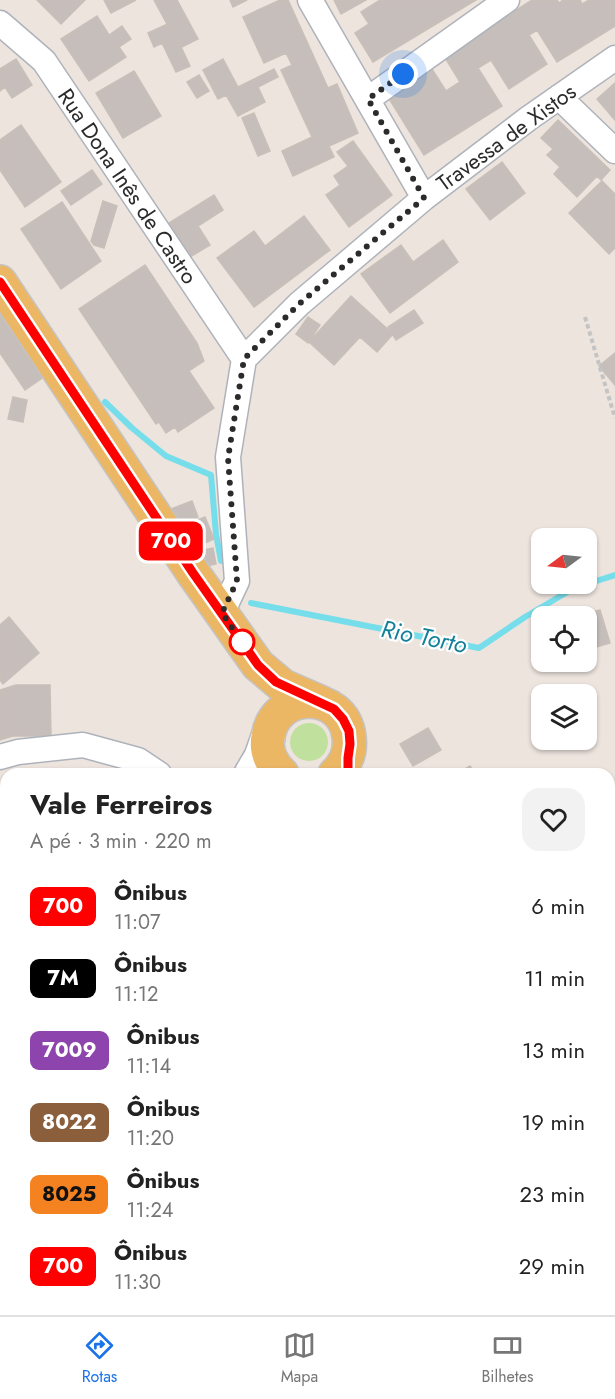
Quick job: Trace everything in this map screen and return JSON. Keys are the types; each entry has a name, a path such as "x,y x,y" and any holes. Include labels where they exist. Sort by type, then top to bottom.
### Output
{"main road":[{"path":"0,282 193,573 258,665 270,678 334,709 343,719 349,731 350,744 344,768"},
{"path":"258,665 267,693 270,729 268,752 277,768"},
{"path":"255,768 261,757 270,729 286,707 295,702 322,703"}],"street":[{"path":"310,0 424,198"},
{"path":"368,99 507,0"},
{"name":"Rua Dona Inês de Castro","path":"0,23 44,61 244,359"},
{"name":"Travessa de Xistos","path":"244,359 299,304 424,198 529,118 615,58"},
{"path":"559,97 615,151"},
{"path":"222,613 237,581 228,458 244,359"},
{"path":"0,757 18,752 83,745 138,760 150,768"}],"path":[{"path":"585,317 615,418"}],"green space":[{"path":"309,723 322,729 328,742 322,755 309,761 296,755 290,742 296,729"}],"building":[{"path":"37,0 85,0 61,24"},
{"path":"104,0 136,0 111,13"},
{"path":"154,0 177,0 198,39 180,48"},
{"path":"230,0 247,0 233,7"},
{"path":"280,0 288,0 328,88 337,84 358,133 329,146 334,157 293,176 282,151 312,137 281,70 292,65 286,53 264,63 243,17"},
{"path":"334,0 366,0 341,14"},
{"path":"380,0 476,0 373,62 355,33 369,24 361,12"},
{"path":"532,0 557,0 559,3 563,0 580,0 582,4 589,0 615,0 615,26 557,62 537,30 529,35 547,64 509,89 491,60 478,68 502,106 424,155 388,97 432,69 446,91 460,82 444,56"},
{"path":"97,16 109,35 122,26 131,39 119,47 126,57 89,81 61,39"},
{"path":"170,23 190,66 176,72 162,43 154,47 148,33"},
{"path":"16,59 32,85 12,98 5,87 0,91 0,69"},
{"path":"223,59 238,87 274,69 278,77 258,87 265,102 238,116 226,95 218,99 203,70"},
{"path":"134,71 161,116 123,138 96,93"},
{"path":"199,75 209,91 197,98 187,82"},
{"path":"615,83 615,120 597,99"},
{"path":"254,113 270,151 258,156 242,118"},
{"path":"558,120 610,170 601,180 597,176 577,197 554,174 560,167 547,155 553,149 541,138"},
{"path":"21,125 61,182 25,207 0,170 0,140"},
{"path":"353,141 392,195 349,227 326,195 340,185 334,176 348,166 337,152"},
{"path":"502,162 525,193 490,220 466,189"},
{"path":"92,170 102,184 71,205 61,191"},
{"path":"602,181 615,194 615,248 609,254 569,213"},
{"path":"214,195 223,210 198,226 210,245 190,257 169,223"},
{"path":"103,201 117,206 104,248 94,245 91,241"},
{"path":"62,202 101,261 61,289 21,229"},
{"path":"304,216 330,250 254,307 217,258 254,231 265,246"},
{"path":"443,240 458,262 390,313 361,274 401,245 413,262"},
{"path":"145,265 197,343 204,361 189,371 214,408 178,432 175,427 166,433 159,422 156,424 79,309"},
{"path":"351,296 393,334 377,352 360,337 334,365 309,342"},
{"path":"414,310 423,323 396,340 388,327"},
{"path":"2,311 45,376 25,390 0,353 0,313"},
{"path":"308,317 320,325 308,343 296,334"},
{"path":"615,353 615,385 599,366"},
{"path":"13,397 27,400 23,422 8,419"},
{"path":"192,501 198,517 177,525 171,509"},
{"path":"205,517 214,539 191,549 182,526"},
{"path":"213,548 216,564 206,566 202,550"},
{"path":"600,610 610,643 597,647 597,611"},
{"path":"9,617 39,653 3,684 0,680 0,625"},
{"path":"16,685 50,685 51,736 13,736 0,740 0,690"},
{"path":"428,728 441,750 413,766 400,744"}],"waterway":[{"name":"Rio Torto","path":"105,402 166,456 211,475 216,534 221,561"},
{"name":"Rio Torto","path":"251,603 479,648 574,588 615,575"}],"bus line":[{"name":"700","path":"0,282 193,573 258,665 276,682 334,709 343,719 349,731 348,768"}],"route":[{"path":"242,642 246,648 222,613 237,581 228,458 244,359 299,304 424,198 368,99 403,74"}]}
